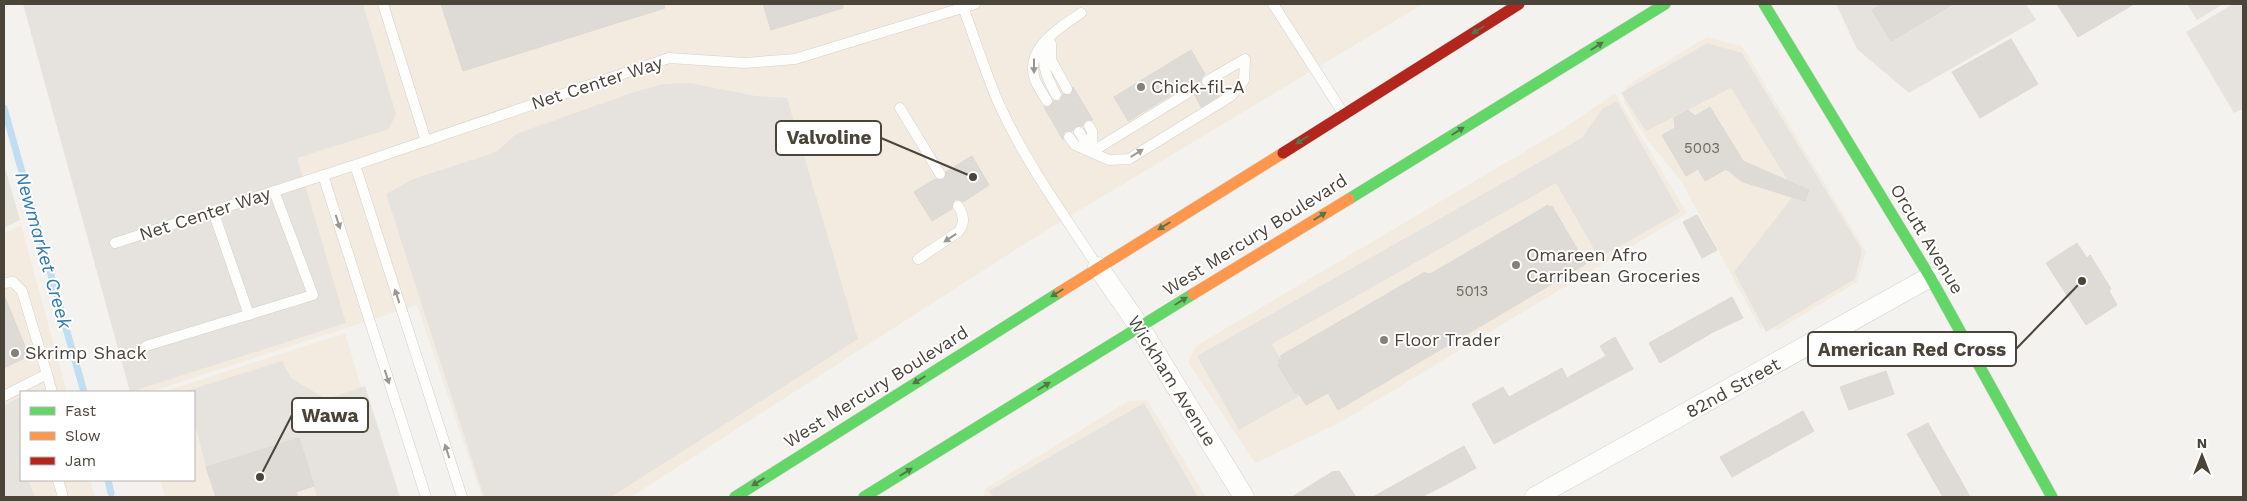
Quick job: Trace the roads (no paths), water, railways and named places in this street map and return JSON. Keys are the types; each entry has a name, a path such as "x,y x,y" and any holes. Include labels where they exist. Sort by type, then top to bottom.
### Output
{"main road":[{"name":"West Mercury Boulevard","path":"735,497 1519,4"},
{"name":"West Mercury Boulevard","path":"864,497 1665,4"},
{"name":"Orcutt Avenue","path":"1764,4 1930,277 2052,497"}],"street":[{"name":"Wickham Avenue","path":"1098,267 1139,326 1244,497"},
{"name":"82nd Street","path":"1535,497 1930,277"}],"lane":[{"path":"383,4 426,141"},
{"name":"Net Center Way","path":"115,243 355,166 669,58 745,63 795,58 975,4"},
{"path":"1273,4 1343,114"},
{"path":"963,7 987,74 1015,135 1062,213 1098,267"},
{"path":"1047,101 1035,79 1033,68 1034,55 1051,35 1081,13"},
{"path":"1051,35 1051,60 1067,89"},
{"path":"1051,35 1045,48 1044,66 1046,75 1056,95"},
{"path":"1069,137 1075,145 1093,151 1109,160 1129,159 1231,96 1244,80 1244,59 1206,82"},
{"path":"1093,151 1186,94"},
{"path":"900,108 940,174"},
{"path":"1088,126 1092,131 1093,151"},
{"path":"1079,132 1093,151"},
{"path":"355,166 462,497"},
{"path":"323,175 426,497"},
{"path":"146,346 313,295 274,191"},
{"path":"918,259 962,227 963,219 958,206"},
{"path":"213,211 249,314"},
{"path":"4,283 13,282 22,291 52,391"},
{"path":"4,396 47,374"},
{"path":"58,481 63,497"}],"waterway":[{"name":"Newmarket Creek","path":"4,108 84,391"},
{"name":"Newmarket Creek","path":"108,481 111,493"}],"place":[{"name":"Chick-fil-A","path":"1141,87"},
{"name":"Valvoline","path":"973,177"},
{"name":"Omareen Afro Carribean Groceries","path":"1516,265"},
{"name":"American Red Cross","path":"2082,281"},
{"name":"Floor Trader","path":"1384,340"},
{"name":"Skrimp Shack","path":"15,353"},
{"name":"Wawa","path":"260,477"}]}
